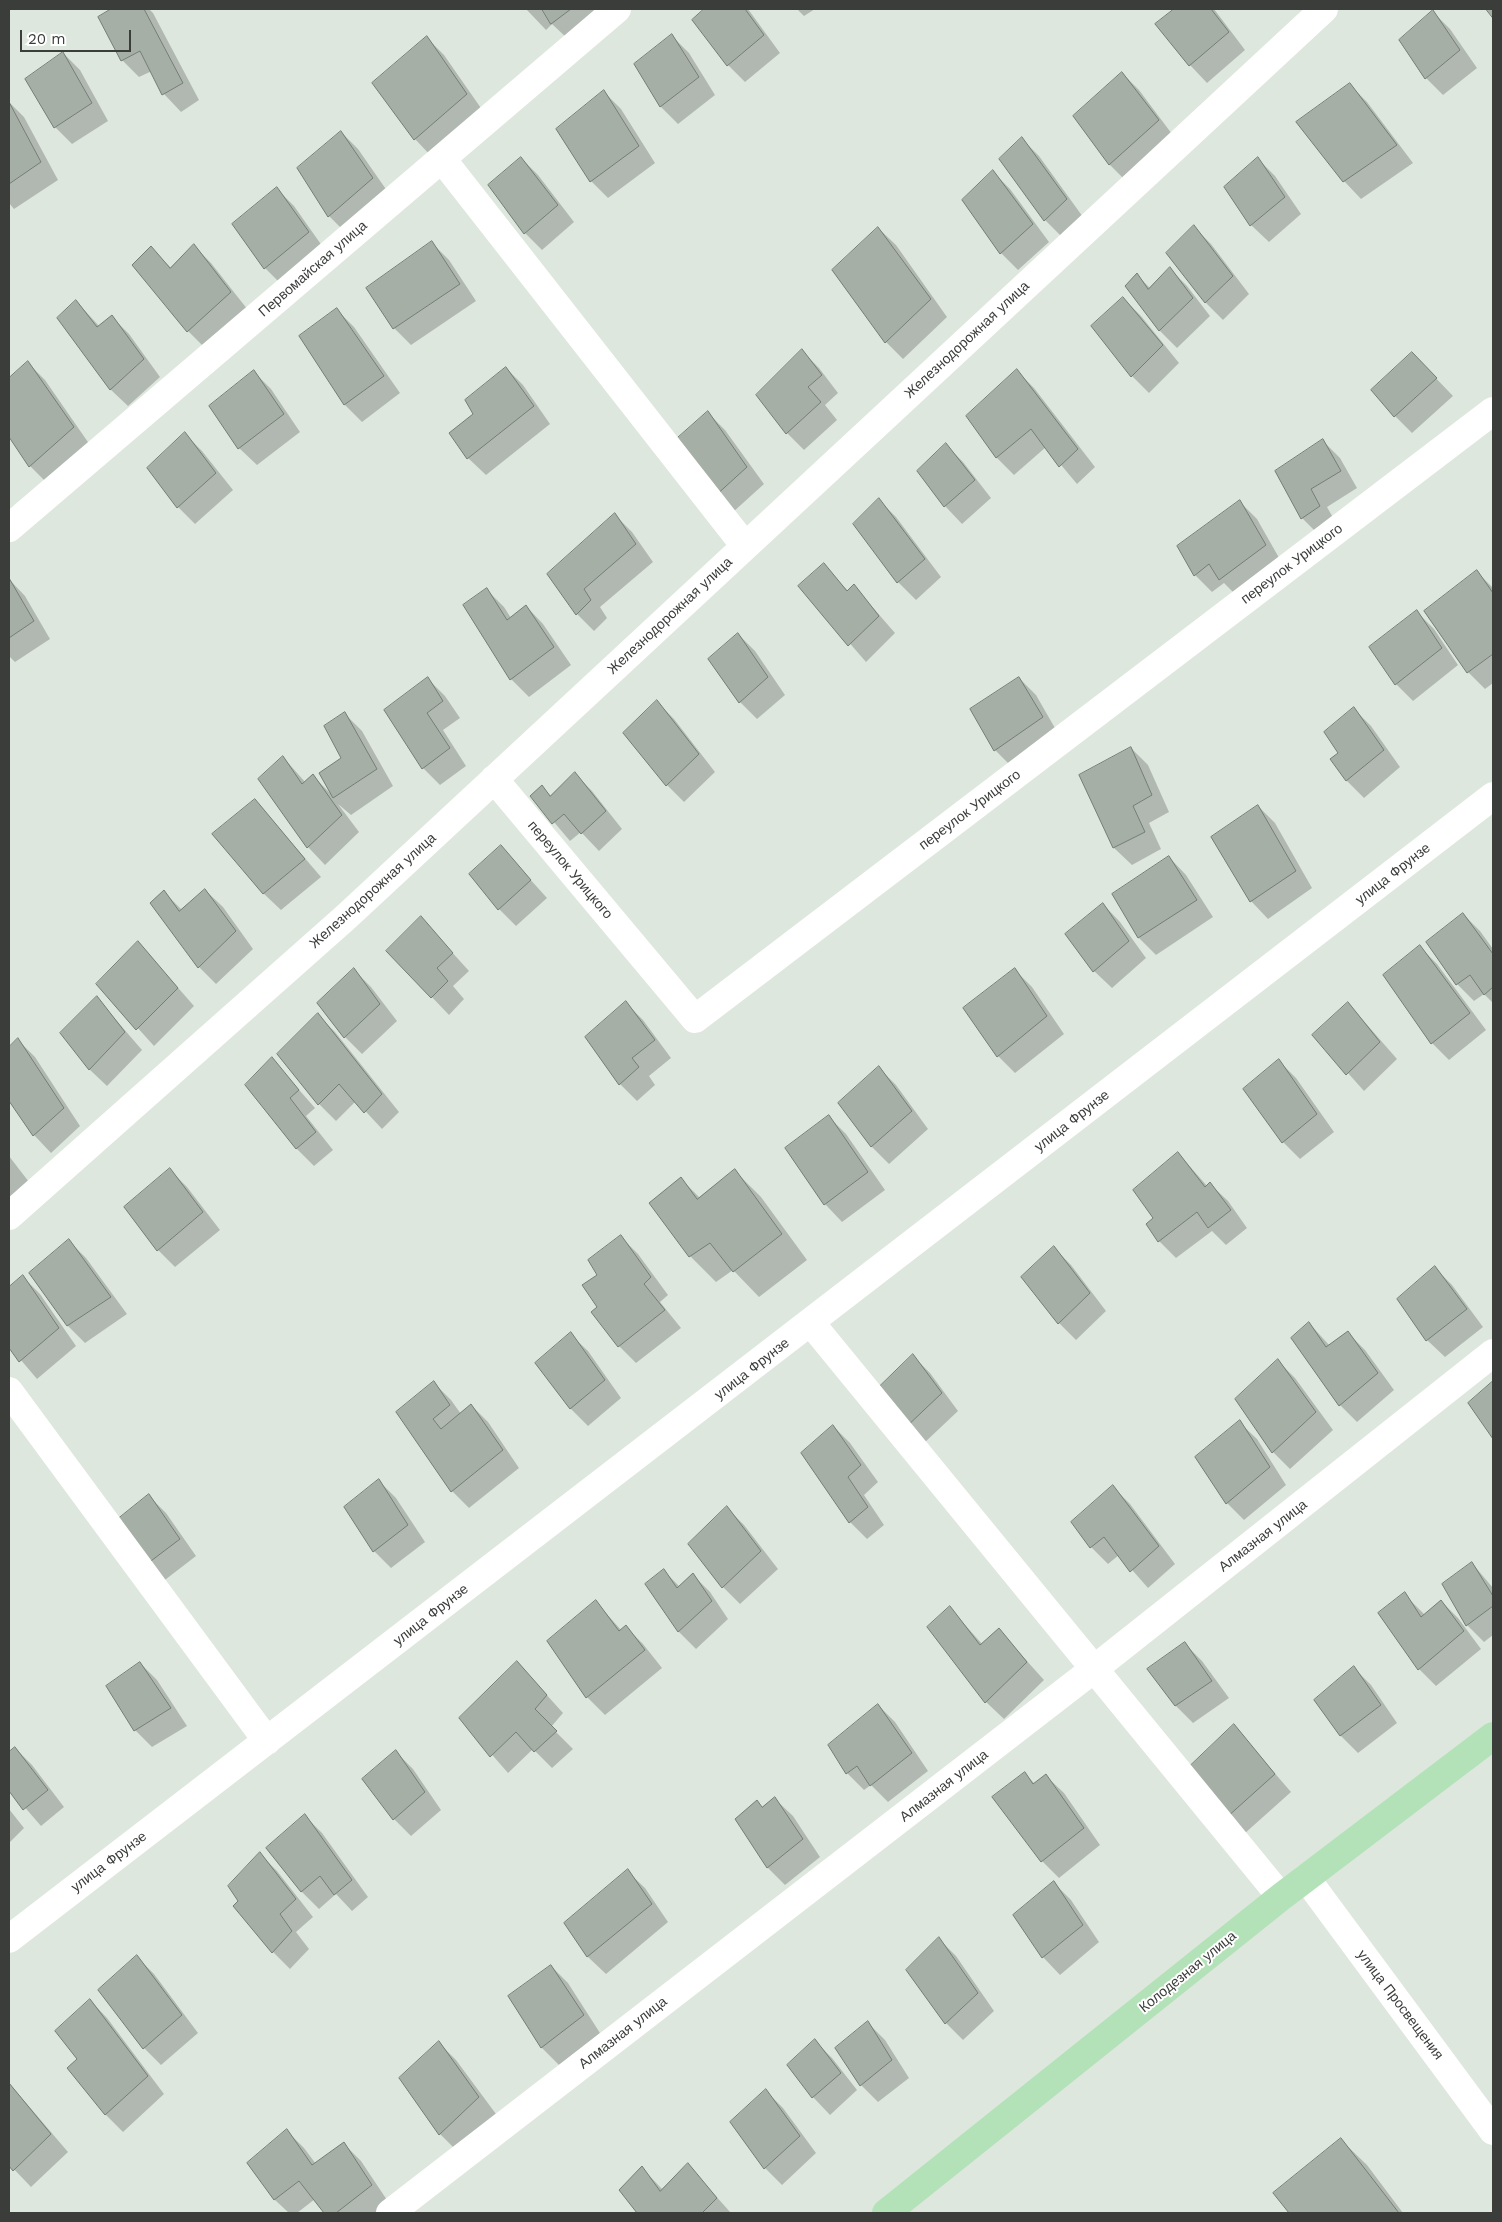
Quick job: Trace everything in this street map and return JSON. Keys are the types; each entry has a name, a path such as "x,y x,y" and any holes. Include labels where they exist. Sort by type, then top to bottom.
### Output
{"main road":[{"name":"Колодезная улица","path":"886,2213 1306,1878 1493,1736"}],"street":[{"name":"Первомайская улица","path":"9,528 617,9"},
{"name":"Железнодорожная улица","path":"9,1216 346,917 1324,9"},
{"path":"442,159 746,546"},
{"name":"переулок Урицкого","path":"494,779 695,1019 1493,411"},
{"name":"улица Фрунзе","path":"9,1939 1493,796"},
{"path":"810,1323 1281,1898"},
{"name":"Алмазная улица","path":"390,2213 1094,1669 1493,1353"},
{"path":"9,1392 267,1741"},
{"name":"улица Просвещения","path":"1306,1878 1493,2131"}],"building":[{"path":"111,9 144,9 183,83 162,95 140,51 121,61 98,17"},
{"path":"542,9 571,9 551,24"},
{"path":"704,9 745,9 764,35 727,66 692,20"},
{"path":"1174,9 1211,9 1229,32 1189,66 1155,24"},
{"path":"1486,9 1493,9 1493,18"},
{"path":"1433,10 1460,50 1425,79 1399,40"},
{"path":"672,34 699,77 660,107 634,64"},
{"path":"427,36 467,94 414,140 372,83"},
{"path":"63,52 92,103 54,128 25,79"},
{"path":"1122,72 1159,120 1109,165 1073,116"},
{"path":"1350,83 1397,145 1343,182 1296,122"},
{"path":"604,90 639,146 590,182 556,129"},
{"path":"9,102 41,162 9,184"},
{"path":"341,131 373,178 328,217 297,168"},
{"path":"1022,137 1067,199 1044,221 999,159"},
{"path":"521,157 558,205 524,234 488,185"},
{"path":"1258,157 1285,197 1250,226 1224,187"},
{"path":"993,170 1033,224 1000,254 962,200"},
{"path":"277,187 309,232 264,269 232,224"},
{"path":"1194,225 1233,276 1205,303 1166,253"},
{"path":"878,227 931,299 885,343 832,270"},
{"path":"432,241 460,284 393,329 366,288"},
{"path":"194,244 231,292 187,332 132,265 151,246 170,268"},
{"path":"1170,267 1193,298 1159,331 1125,286 1137,273 1148,289"},
{"path":"1123,297 1163,345 1131,377 1091,326"},
{"path":"76,300 97,327 112,315 144,359 110,390 57,318"},
{"path":"337,308 384,376 344,405 299,336"},
{"path":"802,349 822,375 808,387 821,402 786,434 756,395"},
{"path":"1412,352 1437,378 1394,417 1371,390"},
{"path":"28,361 74,427 29,467 9,437 9,378"},
{"path":"506,367 534,406 467,459 449,433 473,414 465,400"},
{"path":"1017,369 1078,449 1059,467 1031,429 996,458 966,416"},
{"path":"254,370 284,414 238,449 209,406"},
{"path":"708,411 747,467 714,497 673,442"},
{"path":"185,432 216,473 177,508 147,468"},
{"path":"1323,439 1341,471 1311,489 1320,506 1301,519 1275,471"},
{"path":"946,443 975,480 944,507 917,471"},
{"path":"879,498 925,559 897,583 853,524"},
{"path":"1240,500 1266,545 1219,580 1209,564 1194,576 1177,546"},
{"path":"615,513 636,544 584,589 591,600 576,615 547,574"},
{"path":"824,563 847,591 854,584 879,616 848,646 798,586"},
{"path":"1477,570 1493,593 1493,654 1467,673 1424,611"},
{"path":"9,578 34,621 9,638"},
{"path":"487,588 507,620 526,605 554,647 510,680 463,605"},
{"path":"1417,610 1442,648 1395,685 1369,647"},
{"path":"738,633 768,677 739,703 708,659"},
{"path":"428,677 443,701 427,713 450,748 422,769 384,710"},
{"path":"1019,677 1043,717 994,751 970,709"},
{"path":"657,700 699,754 666,786 623,733"},
{"path":"1354,707 1384,750 1346,781 1330,759 1338,753 1324,732"},
{"path":"345,712 377,769 333,798 319,773 341,758 324,726"},
{"path":"1131,747 1152,795 1133,806 1145,832 1113,848 1079,775"},
{"path":"283,756 302,784 313,774 342,815 307,848 258,779"},
{"path":"575,772 606,811 581,834 564,814 552,824 530,796 542,785 550,796"},
{"path":"255,799 305,859 263,894 212,834"},
{"path":"1258,805 1296,871 1250,902 1211,837"},
{"path":"501,845 531,880 498,910 469,874"},
{"path":"1169,856 1197,900 1138,938 1112,894"},
{"path":"205,889 236,931 198,968 150,903 164,890 179,911"},
{"path":"1103,903 1129,941 1093,972 1065,934"},
{"path":"1463,913 1493,954 1493,987 1484,995 1470,975 1456,985 1426,942"},
{"path":"421,916 453,953 437,968 448,981 431,998 386,951"},
{"path":"138,941 178,988 136,1030 96,984"},
{"path":"1420,945 1470,1013 1431,1044 1383,975"},
{"path":"354,968 380,1004 344,1038 317,1003"},
{"path":"1015,968 1047,1016 997,1057 963,1008"},
{"path":"97,996 125,1032 89,1070 60,1033"},
{"path":"626,1001 655,1040 632,1058 639,1067 619,1085 585,1037"},
{"path":"1348,1002 1380,1042 1346,1075 1312,1035"},
{"path":"318,1013 382,1094 364,1113 339,1084 318,1105 277,1054"},
{"path":"18,1038 64,1108 33,1136 9,1101 9,1047"},
{"path":"272,1057 299,1090 290,1098 316,1132 296,1149 245,1085"},
{"path":"1279,1059 1317,1114 1282,1143 1243,1089"},
{"path":"879,1066 912,1111 871,1147 838,1103"},
{"path":"829,1115 868,1172 824,1205 785,1148"},
{"path":"1178,1152 1205,1187 1210,1182 1231,1210 1208,1228 1197,1212 1158,1242 1146,1224 1153,1218 1133,1190"},
{"path":"170,1168 203,1212 157,1251 124,1207"},
{"path":"735,1169 782,1234 733,1272 710,1243 689,1257 649,1203 681,1177 697,1199"},
{"path":"621,1235 651,1277 644,1284 665,1310 618,1347 591,1312 597,1307 582,1285 597,1275 588,1260"},
{"path":"69,1239 111,1297 67,1326 29,1273"},
{"path":"1054,1246 1090,1293 1058,1324 1021,1277"},
{"path":"1435,1266 1467,1309 1426,1341 1397,1299"},
{"path":"23,1275 59,1328 19,1362 9,1348 9,1287"},
{"path":"1309,1322 1326,1347 1348,1331 1378,1373 1339,1406 1291,1338"},
{"path":"571,1332 605,1380 570,1409 535,1363"},
{"path":"913,1354 942,1393 904,1429 874,1392"},
{"path":"1278,1359 1316,1412 1272,1453 1235,1399"},
{"path":"434,1381 450,1405 433,1419 441,1429 471,1404 503,1450 451,1492 396,1412"},
{"path":"1493,1381 1493,1439 1468,1403"},
{"path":"1240,1420 1270,1467 1226,1504 1195,1457"},
{"path":"833,1425 861,1465 848,1477 868,1507 849,1523 801,1453"},
{"path":"379,1479 408,1525 373,1552 344,1507"},
{"path":"1113,1485 1159,1546 1130,1572 1104,1537 1090,1548 1071,1522"},
{"path":"149,1494 180,1539 143,1567 113,1523"},
{"path":"727,1506 761,1551 722,1588 688,1544"},
{"path":"1472,1562 1493,1596 1493,1606 1466,1626 1442,1584"},
{"path":"664,1569 677,1588 693,1573 712,1601 678,1632 645,1584"},
{"path":"1405,1592 1421,1617 1441,1600 1464,1631 1418,1670 1378,1613"},
{"path":"596,1600 619,1631 626,1625 645,1650 586,1698 547,1641"},
{"path":"950,1606 980,1645 999,1628 1027,1662 985,1703 927,1627"},
{"path":"1185,1642 1212,1681 1175,1706 1147,1669"},
{"path":"517,1661 547,1695 535,1709 557,1731 534,1752 516,1732 490,1757 459,1718"},
{"path":"140,1662 171,1708 134,1731 106,1686"},
{"path":"1354,1666 1381,1705 1340,1736 1314,1700"},
{"path":"878,1704 912,1753 870,1786 857,1766 846,1774 828,1745"},
{"path":"1234,1724 1275,1774 1226,1818 1188,1768"},
{"path":"15,1747 48,1790 23,1810 9,1791 9,1752"},
{"path":"396,1750 425,1792 393,1820 362,1779"},
{"path":"1025,1772 1033,1784 1046,1774 1084,1828 1041,1862 992,1797"},
{"path":"775,1797 803,1839 767,1868 735,1819 757,1800 762,1807"},
{"path":"305,1814 352,1880 334,1895 320,1876 301,1892 266,1848"},
{"path":"260,1852 296,1899 280,1914 292,1931 272,1953 233,1906 238,1901 228,1886"},
{"path":"628,1869 652,1904 587,1957 564,1923"},
{"path":"1054,1881 1083,1925 1042,1958 1013,1915"},
{"path":"939,1937 978,1993 945,2024 906,1970"},
{"path":"137,1955 182,2015 143,2049 98,1990"},
{"path":"551,1965 584,2015 541,2048 508,1996"},
{"path":"90,1999 148,2076 105,2115 67,2068 77,2059 55,2031"},
{"path":"868,2021 892,2060 860,2086 835,2048"},
{"path":"815,2039 841,2073 812,2098 787,2065"},
{"path":"439,2041 479,2097 439,2135 399,2078"},
{"path":"9,2083 51,2134 13,2171 9,2166"},
{"path":"766,2089 800,2136 764,2169 730,2122"},
{"path":"287,2129 312,2165 344,2142 372,2185 336,2213 324,2213 299,2181 274,2200 247,2163"},
{"path":"1341,2138 1399,2213 1289,2213 1273,2193"},
{"path":"688,2163 717,2198 702,2213 637,2213 619,2190 642,2166 660,2191"}]}
